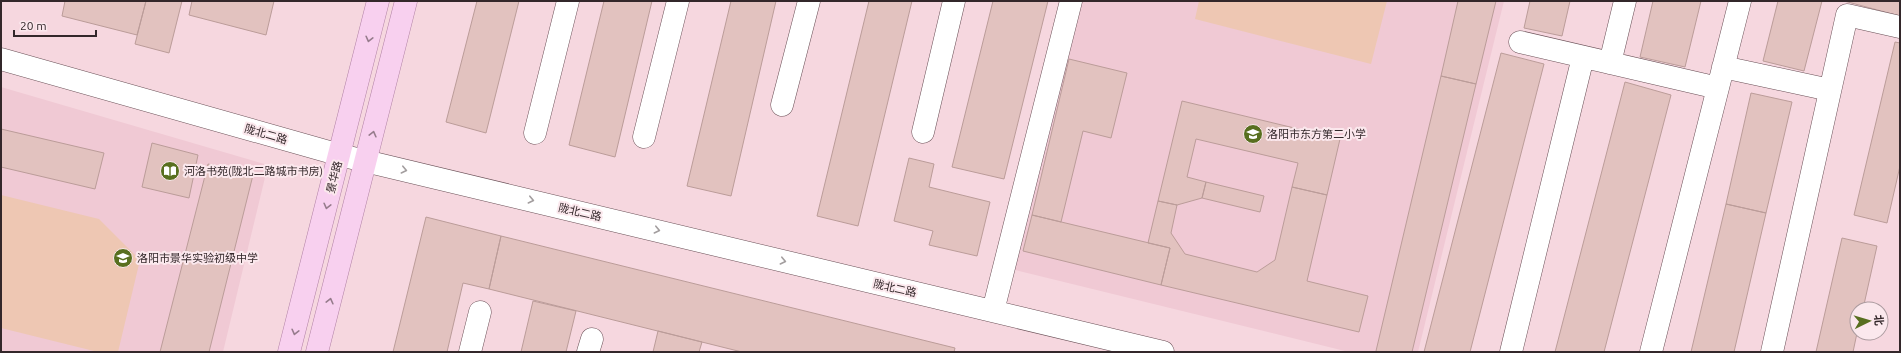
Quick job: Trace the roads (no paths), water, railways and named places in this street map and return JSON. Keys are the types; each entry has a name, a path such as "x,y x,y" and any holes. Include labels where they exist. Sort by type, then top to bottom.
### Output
{"main road":[{"name":"景华路","path":"289,352 378,1"},
{"path":"317,352 406,1"}],"street":[{"path":"535,133 568,1"},
{"path":"644,137 678,1"},
{"path":"782,105 809,1"},
{"path":"923,132 954,1"},
{"path":"993,311 1071,1"},
{"path":"1610,63 1624,1"},
{"path":"1651,352 1740,1"},
{"path":"1772,352 1847,15 1900,27"},
{"path":"1520,42 1718,88"},
{"path":"1511,352 1583,57"},
{"name":"陇北二路","path":"1,59 340,155 1163,352"},
{"path":"1723,67 1830,90"},
{"path":"470,352 480,312"}],"place":[{"name":"洛阳市东方第二小学","path":"1253,134"},
{"name":"河洛书苑(陇北二路城市书房)","path":"170,171"},
{"name":"洛阳市景华实验初级中学","path":"123,258"}]}
